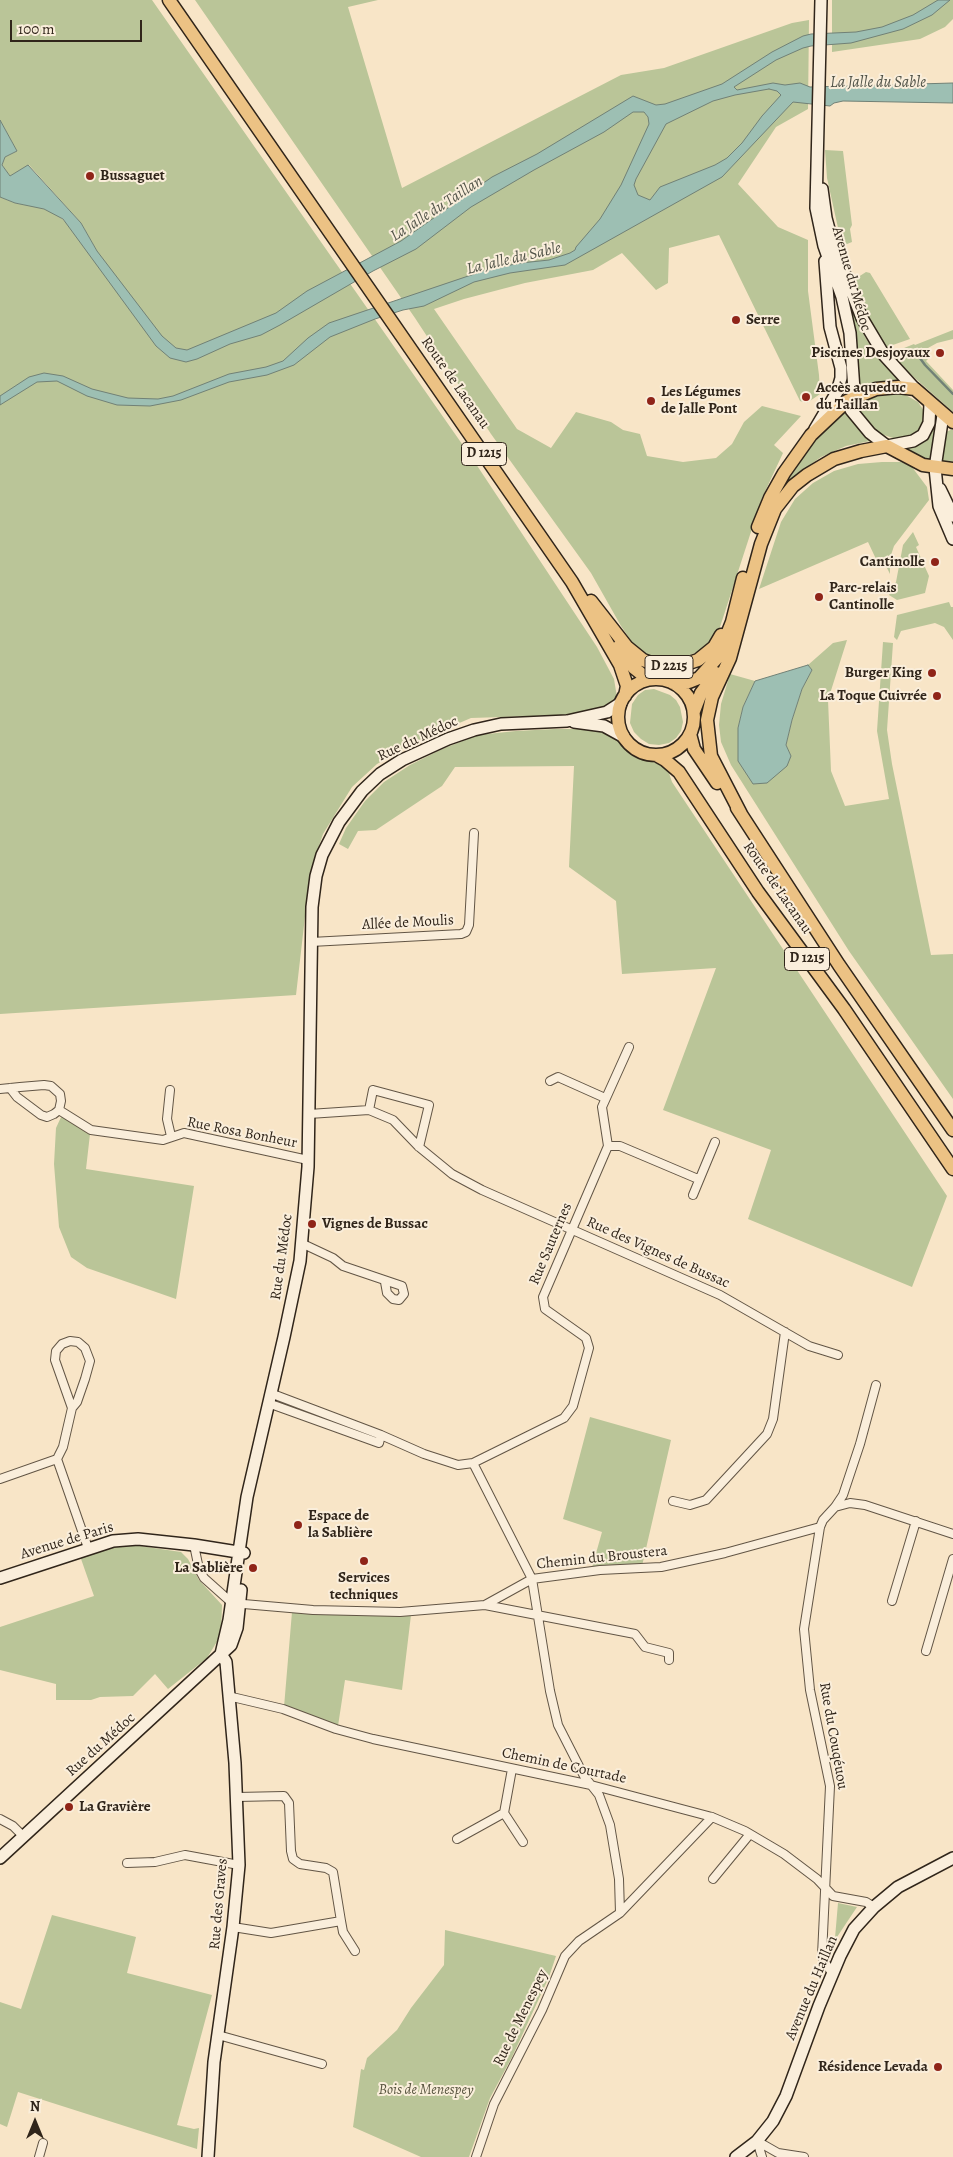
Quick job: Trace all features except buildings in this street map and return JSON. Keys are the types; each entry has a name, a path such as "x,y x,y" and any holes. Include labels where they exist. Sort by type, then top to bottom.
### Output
{"main road":[{"name":"Route de Lacanau","path":"169,0 572,582 620,665 626,686 623,700"},
{"name":"D 2215","path":"674,684 694,680 715,661 728,637 754,542 770,498 784,473 811,435 841,405 852,398 866,392 888,387 915,390"},
{"name":"Avenue du Médoc","path":"915,390 948,419"},
{"name":"D 2215","path":"741,814 715,765 707,733 709,707 716,687 725,670 736,637 761,544 772,516 785,496 807,475 834,459 887,446"},
{"name":"Avenue du Médoc","path":"887,446 923,466 953,469"},
{"name":"Route de Lacanau","path":"572,582 591,601 634,668 644,676 655,679"},
{"name":"D 2215","path":"591,601 633,652 654,664 677,667 698,660 714,647 738,596"},
{"name":"D 2215","path":"694,711 701,693 719,668 736,637"},
{"path":"655,679 674,684 686,695 694,711 694,723 684,743 676,750 656,755 638,750 624,737 619,726 618,714 623,700 633,687 655,679"},
{"name":"Route de Lacanau","path":"690,734 691,743 698,756 741,814 839,965 953,1130"},
{"name":"Route de Lacanau","path":"656,755 679,772 758,892 844,1009 953,1169"}],"street":[{"name":"Avenue du Médoc","path":"821,0 816,208 824,246 840,290 849,324 854,369 850,407 852,413 870,433 887,446"},
{"name":"Avenue du Médoc","path":"818,154 826,218 840,267 872,337 884,355 915,390"},
{"path":"811,435 837,392 841,378 841,368 830,327 824,246"},
{"name":"D 2215","path":"887,446 913,441 923,435 929,423 930,404"},
{"path":"948,419 935,468 939,506 953,539"},
{"path":"938,485 953,516"},
{"name":"Rue du Médoc","path":"0,1858 214,1663 231,1646 237,1628 236,1603 239,1552 254,1460 300,1260 308,1160 313,892 322,855 339,822 362,791 380,774 414,754 474,730 501,724 567,721 607,712 623,700"},
{"name":"Rue du Médoc","path":"567,721 604,726 615,730 624,737"},
{"name":"Allée de Moulis","path":"311,942 461,934 466,932 469,925 474,833"},
{"path":"629,1047 602,1107 602,1119 608,1146 620,1146 698,1179"},
{"path":"550,1081 558,1077 605,1098"},
{"path":"0,1088 51,1086 60,1094 59,1110 47,1117 41,1115 17,1097 10,1088"},
{"name":"Rue Rosa Bonheur","path":"170,1090 167,1119 172,1136"},
{"path":"369,1110 374,1090 429,1106 419,1147"},
{"name":"Rue Rosa Bonheur","path":"59,1110 91,1130 163,1140 184,1133 308,1160"},
{"name":"Rue des Vignes de Bussac","path":"309,1114 369,1110 393,1120 419,1147 452,1174 482,1190 720,1295 809,1346 838,1355"},
{"path":"693,1195 714,1142"},
{"name":"Rue Sauternes","path":"269,1398 378,1443 381,1435 424,1454 458,1465 473,1463 564,1418 573,1406 589,1348 586,1338 545,1309 543,1297 608,1146"},
{"path":"301,1243 333,1258 342,1266 385,1282"},
{"path":"672,1501 690,1505 706,1500 767,1434 774,1419 785,1332"},
{"path":"0,1479 57,1459 63,1447 72,1408 77,1402 90,1360 85,1348 78,1342 70,1341 62,1344 56,1351 54,1360 72,1408"},
{"name":"Rue du Couqéuou","path":"832,1973 822,1955 830,1786 810,1690 804,1640 806,1607 820,1527 823,1520 843,1495 876,1385"},
{"path":"57,1459 88,1548"},
{"path":"473,1463 532,1579 550,1691 558,1725 591,1785 599,1795 610,1825 619,1879 620,1913"},
{"path":"835,1507 850,1503 865,1505 953,1534"},
{"path":"892,1601 916,1521"},
{"name":"Chemin du Broustera","path":"236,1603 312,1610 400,1612 485,1606 532,1579 600,1570 661,1567 725,1553 820,1527"},
{"name":"Avenue de Paris","path":"0,1578 113,1541 138,1539 239,1552"},
{"path":"194,1545 199,1569 204,1578 236,1603"},
{"path":"926,1651 953,1559"},
{"path":"485,1606 635,1634 645,1647 670,1653 669,1660"},
{"name":"Rue des Graves","path":"208,2157 214,2062 234,1927 239,1865 237,1797 226,1662 221,1654"},
{"name":"Chemin de Courtade","path":"228,1696 283,1709 336,1729 364,1736 591,1785 712,1817 750,1834 817,1879 833,1896 866,1902 874,1907"},
{"path":"512,1769 504,1813 523,1842"},
{"path":"237,1797 284,1796 289,1803 293,1859 300,1864 326,1868 333,1872 344,1932 355,1951"},
{"path":"457,1839 504,1813"},
{"name":"Rue de Menespey","path":"476,2157 494,2104 542,2010 566,1956 579,1941 620,1913 712,1817"},
{"path":"0,1819 13,1826 23,1836"},
{"path":"713,1879 750,1834"},
{"path":"127,1863 155,1862 186,1855 239,1865"},
{"name":"Avenue du Haillan","path":"736,2157 756,2141 773,2121 786,2096 832,1973 854,1930 874,1907 914,1878 953,1858"},
{"path":"234,1927 271,1933 341,1921"},
{"path":"218,2035 322,2064"},
{"path":"756,2141 762,2157"},
{"path":"756,2141 778,2152 804,2157"},
{"path":"40,2157 43,2142"}],"green space":[{"path":"0,0 152,0 476,464 597,647 614,679 617,697 613,704 604,709 565,715 471,718 415,742 377,764 352,787 323,834 310,873 296,995 0,1014 0,197 15,203 39,207 55,213 67,223 88,252 97,251 81,223 29,165 10,176 2,165 5,157 17,151 0,120"},
{"path":"195,0 378,0 348,7 402,188 621,75 664,68 792,23 809,20 808,109 776,127 738,184 778,227 808,240 808,291 820,394 807,403 800,401 719,235 669,248 668,283 656,290 622,253 593,270 525,283 434,309 517,429 551,448 576,412 611,422 623,430 640,434 647,456 683,462 716,458 732,444 744,422 762,406 801,416 774,445 783,453 762,498 720,627 704,649 676,661 660,661 646,655 634,645 591,573 491,434 415,318"},
{"path":"832,0 953,0 953,19 945,27 920,39 832,52"},
{"path":"825,150 843,151 852,225 850,229 852,242 842,246 827,178"},
{"path":"837,268 865,337 876,354 898,380 876,382 857,389"},
{"path":"866,272 870,273 910,339 884,347 868,318 852,281"},
{"path":"953,330 953,339 937,343 928,348 930,357 926,361 953,390 953,412 908,372 894,357 894,354 899,350"},
{"path":"883,393 902,393 918,402 926,414 920,430 910,437 893,438 878,433 868,425 857,405 862,399"},
{"path":"842,410 870,441 846,446 821,457 796,475 776,497 801,457"},
{"path":"935,422 931,461 924,461 902,448 914,446 924,440 933,429"},
{"path":"953,429 953,463 941,462 946,432"},
{"path":"901,462 912,467 927,487 929,500 894,546 890,558 890,574 882,558 876,559 868,542 759,589 781,522 795,499 813,483 834,471 858,464"},
{"path":"913,532 919,545 916,547 929,576 925,593 897,600 889,595 896,582 903,545"},
{"path":"949,602 951,607 953,607 953,640 944,627 935,623 901,631 897,640 894,637 897,615"},
{"path":"847,640 828,700 831,771 845,806 889,799 877,731 883,642 893,643 887,730 892,764 931,955 953,954 953,1099 849,951 731,765 721,742 719,725 721,704 730,674 755,681 743,707 738,728 738,761 791,756 786,745 802,689 812,670 808,665 833,643"},
{"path":"654,689 670,695 676,700 680,707 683,722 681,731 676,738 669,743 659,745 649,744 641,739 634,732 630,723 632,704 638,695 645,690"},
{"path":"554,729 589,729 608,732 616,737 634,757 660,764 669,773 672,782 947,1196 912,1287 748,1219 771,1150 663,1110 716,968 622,974 616,901 569,867 574,766 455,767 442,786 376,830 358,831 348,849 339,844 346,828 365,801 384,782 410,765 442,749 478,735"},
{"path":"62,1115 90,1134 86,1169 194,1186 176,1299 87,1268 71,1257 59,1227 54,1164 56,1128"},
{"path":"590,1417 671,1440 642,1566 591,1571 602,1532 563,1519"},
{"path":"116,1546 140,1546 181,1552 188,1559 199,1580 222,1605 221,1635 207,1658 168,1689 155,1674 133,1696 100,1697 91,1700 56,1700 56,1684 0,1670 0,1627 94,1596 80,1556"},
{"path":"292,1612 411,1615 402,1690 345,1680 338,1726 284,1707"},
{"path":"838,1903 857,1907 829,1949 825,1951 826,1937 835,1938"},
{"path":"52,1915 136,1937 127,1973 212,1995 177,2125 194,2129 199,2128 197,2149 18,2092 7,2127 0,2124 0,2002 21,2009"},
{"name":"Bois de Menespey","path":"445,1930 556,1956 549,1977 512,2057 490,2098 469,2157 421,2157 353,2127 361,2069 364,2070 367,2058 397,2030 411,2008 444,1965"}],"water":[{"path":"938,0 950,0 932,15 903,29 851,43 803,48 776,60 734,87 737,90 773,83 785,85 800,83 810,87 953,83 953,103 843,101 830,106 793,102 722,177 565,265 510,273 474,282 424,306 403,310 375,319 330,337 294,365 267,375 229,382 181,400 150,406 117,405 87,396 57,381 37,382 0,405 0,396 29,377 44,373 63,376 92,389 128,398 158,399 173,396 229,374 266,367 283,361 308,338 329,323 489,269 549,260 570,253 575,250 600,219 621,185 649,124 648,117 644,112 633,112 604,132 471,207 416,249 373,271 261,335 230,344 186,362 170,358 156,346 63,219 44,209 15,203 0,197 0,120 17,151 5,157 2,165 10,176 28,165 81,223 97,251 162,336 176,348 187,350 276,313 307,291 401,241 492,177 537,154 633,96 656,105 665,104 722,84 772,52 803,36 856,32 882,27 913,15","holes":["769,89 777,91 781,95 762,116 742,143 727,158 715,165 660,187 650,200 638,195 634,185 636,179 666,124 713,101"]},
{"path":"808,665 812,670 802,689 786,745 791,756 787,766 767,783 753,784 738,761 738,728 743,707 755,681"}],"waterway":[{"path":"914,350 925,365 953,394"}],"place":[{"name":"Bussaguet","path":"90,176"},
{"name":"Serre","path":"736,320"},
{"name":"Piscines Desjoyaux","path":"940,353"},
{"name":"Accès aqueduc du Taillan","path":"806,397"},
{"name":"Les Légumes de Jalle Pont","path":"651,401"},
{"name":"Cantinolle","path":"935,562"},
{"name":"Parc-relais Cantinolle","path":"819,597"},
{"name":"Burger King","path":"932,673"},
{"name":"La Toque Cuivrée","path":"937,696"},
{"name":"Vignes de Bussac","path":"312,1224"},
{"name":"Espace de la Sablière","path":"298,1525"},
{"name":"Services techniques","path":"364,1561"},
{"name":"La Sablière","path":"253,1568"},
{"name":"La Gravière","path":"69,1807"},
{"name":"Résidence Levada","path":"938,2067"}],"water label":[{"name":"La Jalle du Sable","path":"878,83"},
{"name":"La Jalle du Taillan","path":"437,209"},
{"name":"La Jalle du Sable","path":"514,259"}]}
